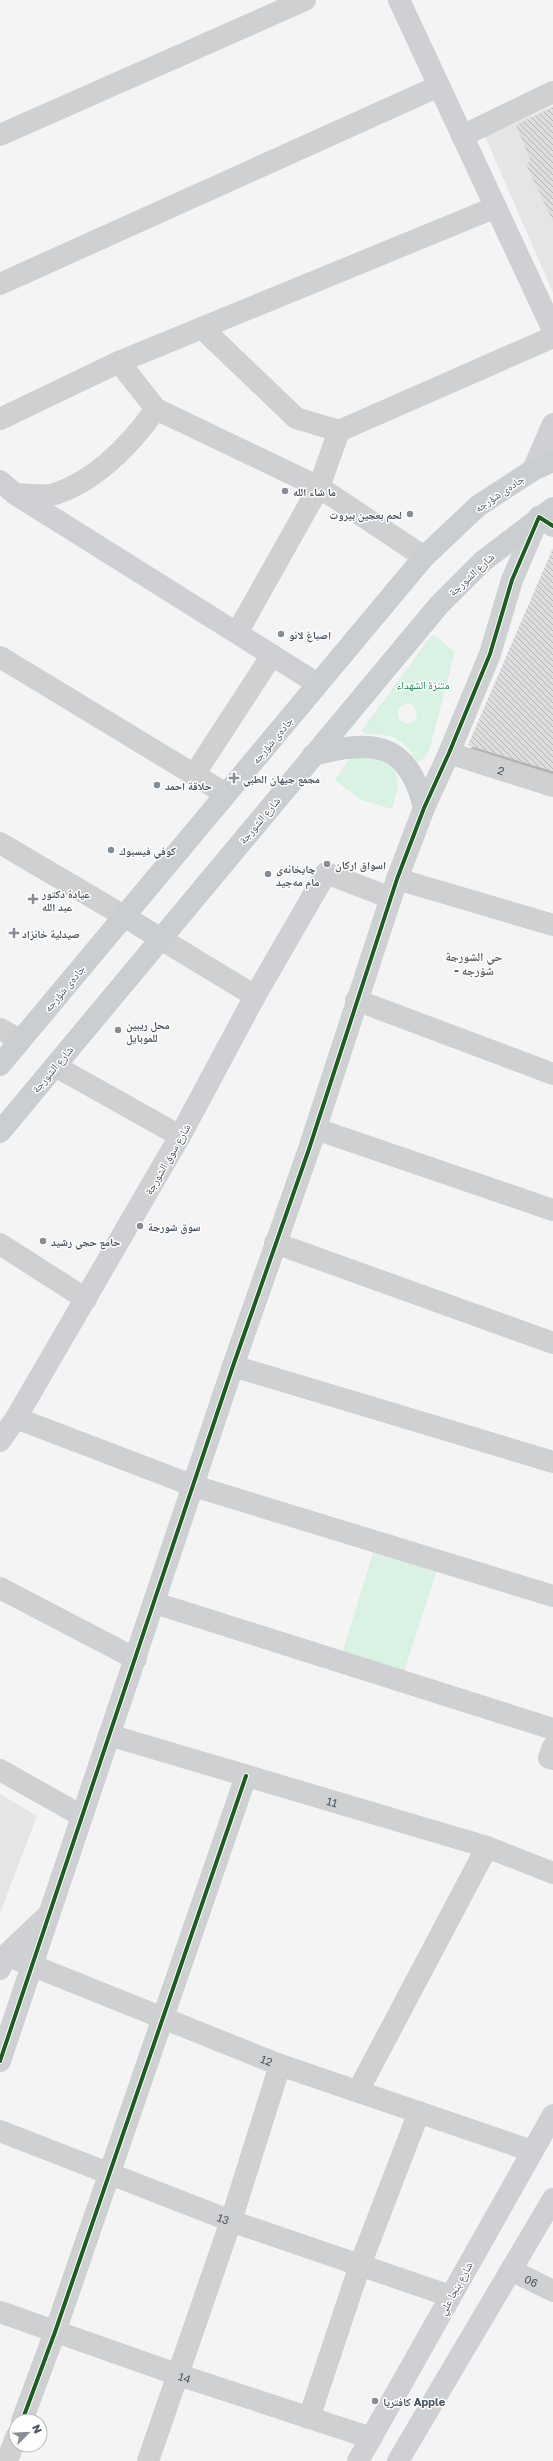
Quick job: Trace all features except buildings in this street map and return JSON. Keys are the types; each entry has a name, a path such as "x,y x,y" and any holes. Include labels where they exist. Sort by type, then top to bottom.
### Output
{"main road":[{"name":"جادەی شۆرجە","path":"0,1065 424,557 478,506 533,470 553,460"},
{"name":"شارع الشورجة","path":"0,1132 438,604 483,561 548,517"},
{"path":"313,755 342,747 362,746 385,750 400,759 412,772 419,787 424,808"},
{"path":"124,916 161,939"}],"street":[{"path":"0,135 305,0"},
{"path":"399,0 553,330"},
{"path":"0,284 439,86"},
{"path":"462,136 553,92"},
{"path":"0,420 119,362 496,207"},
{"path":"202,328 296,418 339,431 553,337"},
{"path":"119,362 156,409 319,488 424,557"},
{"path":"8,488 54,494 88,479 117,455 143,427 156,409"},
{"path":"533,470 553,424"},
{"path":"237,633 319,488 339,431"},
{"path":"8,488 318,684"},
{"path":"0,2060 34,1965 46,1917 136,1659 233,1366 316,1129 356,1000 394,889 424,808 449,753 490,654 512,580 548,517"},
{"path":"194,774 272,655"},
{"path":"0,657 226,794"},
{"name":"2","path":"449,753 553,786"},
{"path":"0,843 124,916"},
{"name":"شارع سوق الشورجة","path":"0,1440 16,1418 180,1136 255,996 326,873 394,889"},
{"path":"394,889 553,925"},
{"path":"161,939 255,996"},
{"path":"356,1000 553,1074"},
{"path":"0,1029 20,1040"},
{"path":"55,1066 180,1136"},
{"path":"316,1129 553,1210"},
{"path":"275,1243 553,1343"},
{"path":"0,1244 86,1299"},
{"path":"233,1366 553,1462"},
{"path":"16,1418 194,1486 553,1596"},
{"path":"0,1588 136,1659"},
{"path":"155,1603 553,1729"},
{"name":"11","path":"109,1735 487,1847 553,1873"},
{"path":"0,1770 82,1816"},
{"path":"25,2413 55,2332 246,1776"},
{"path":"358,2091 487,1847"},
{"path":"3,1962 46,1917"},
{"name":"12","path":"3,1962 34,1965 280,2065 532,2151"},
{"path":"148,2461 231,2221 280,2065"},
{"path":"309,2418 360,2265 419,2112"},
{"name":"شارع بنجا علي","path":"358,2461 553,2115"},
{"name":"13","path":"0,2132 231,2221 450,2296"},
{"path":"398,2461 553,2199"},
{"name":"06","path":"511,2270 553,2291"},
{"name":"14","path":"0,2312 179,2375 371,2438"}],"shaded area":[{"path":"553,106 553,293 485,136"},
{"path":"0,1794 37,1816 0,1913"}],"green space":[{"name":"متنزة الشهداء","path":"434,635 455,652 429,751 424,758 418,762 409,749 394,737 365,734 362,730 431,636","holes":["407,703 414,706 417,714 414,722 406,724 399,719 398,711 402,706"]},
{"path":"372,756 394,771 397,776 397,789 392,809 361,800 335,780 351,757"},
{"path":"374,1549 437,1570 404,1672 343,1651"}],"cycle path":[{"path":"0,2061 233,1366 309,1149 397,879 424,808 449,753 490,654 512,580 539,517 553,526"},
{"path":"25,2413 55,2332 246,1776"}],"place":[{"name":"ما شاء الله","path":"285,491"},
{"name":"لحم بعجين بيروت","path":"410,514"},
{"name":"اصباغ لانو","path":"281,634"},
{"name":"مجمع جيهان الطبي","path":"234,778"},
{"name":"حلاقة احمد","path":"157,785"},
{"name":"كوفي فيسبوك","path":"111,850"},
{"name":"اسواق اركان","path":"327,864"},
{"name":"چایخانەی مام مەجید","path":"268,874"},
{"name":"عيادة دكتور عبد الله","path":"33,899"},
{"name":"صيدلية خانزاد","path":"14,933"},
{"name":"محل ريبين للموبايل","path":"118,1030"},
{"name":"سوق شورجة","path":"140,1226"},
{"name":"حامع حجي رشيد","path":"43,1241"},
{"name":"كافتريا Apple","path":"375,2401"}],"district":[{"name":"حي الشورجة - شۆرجە","path":"474,963"}]}
